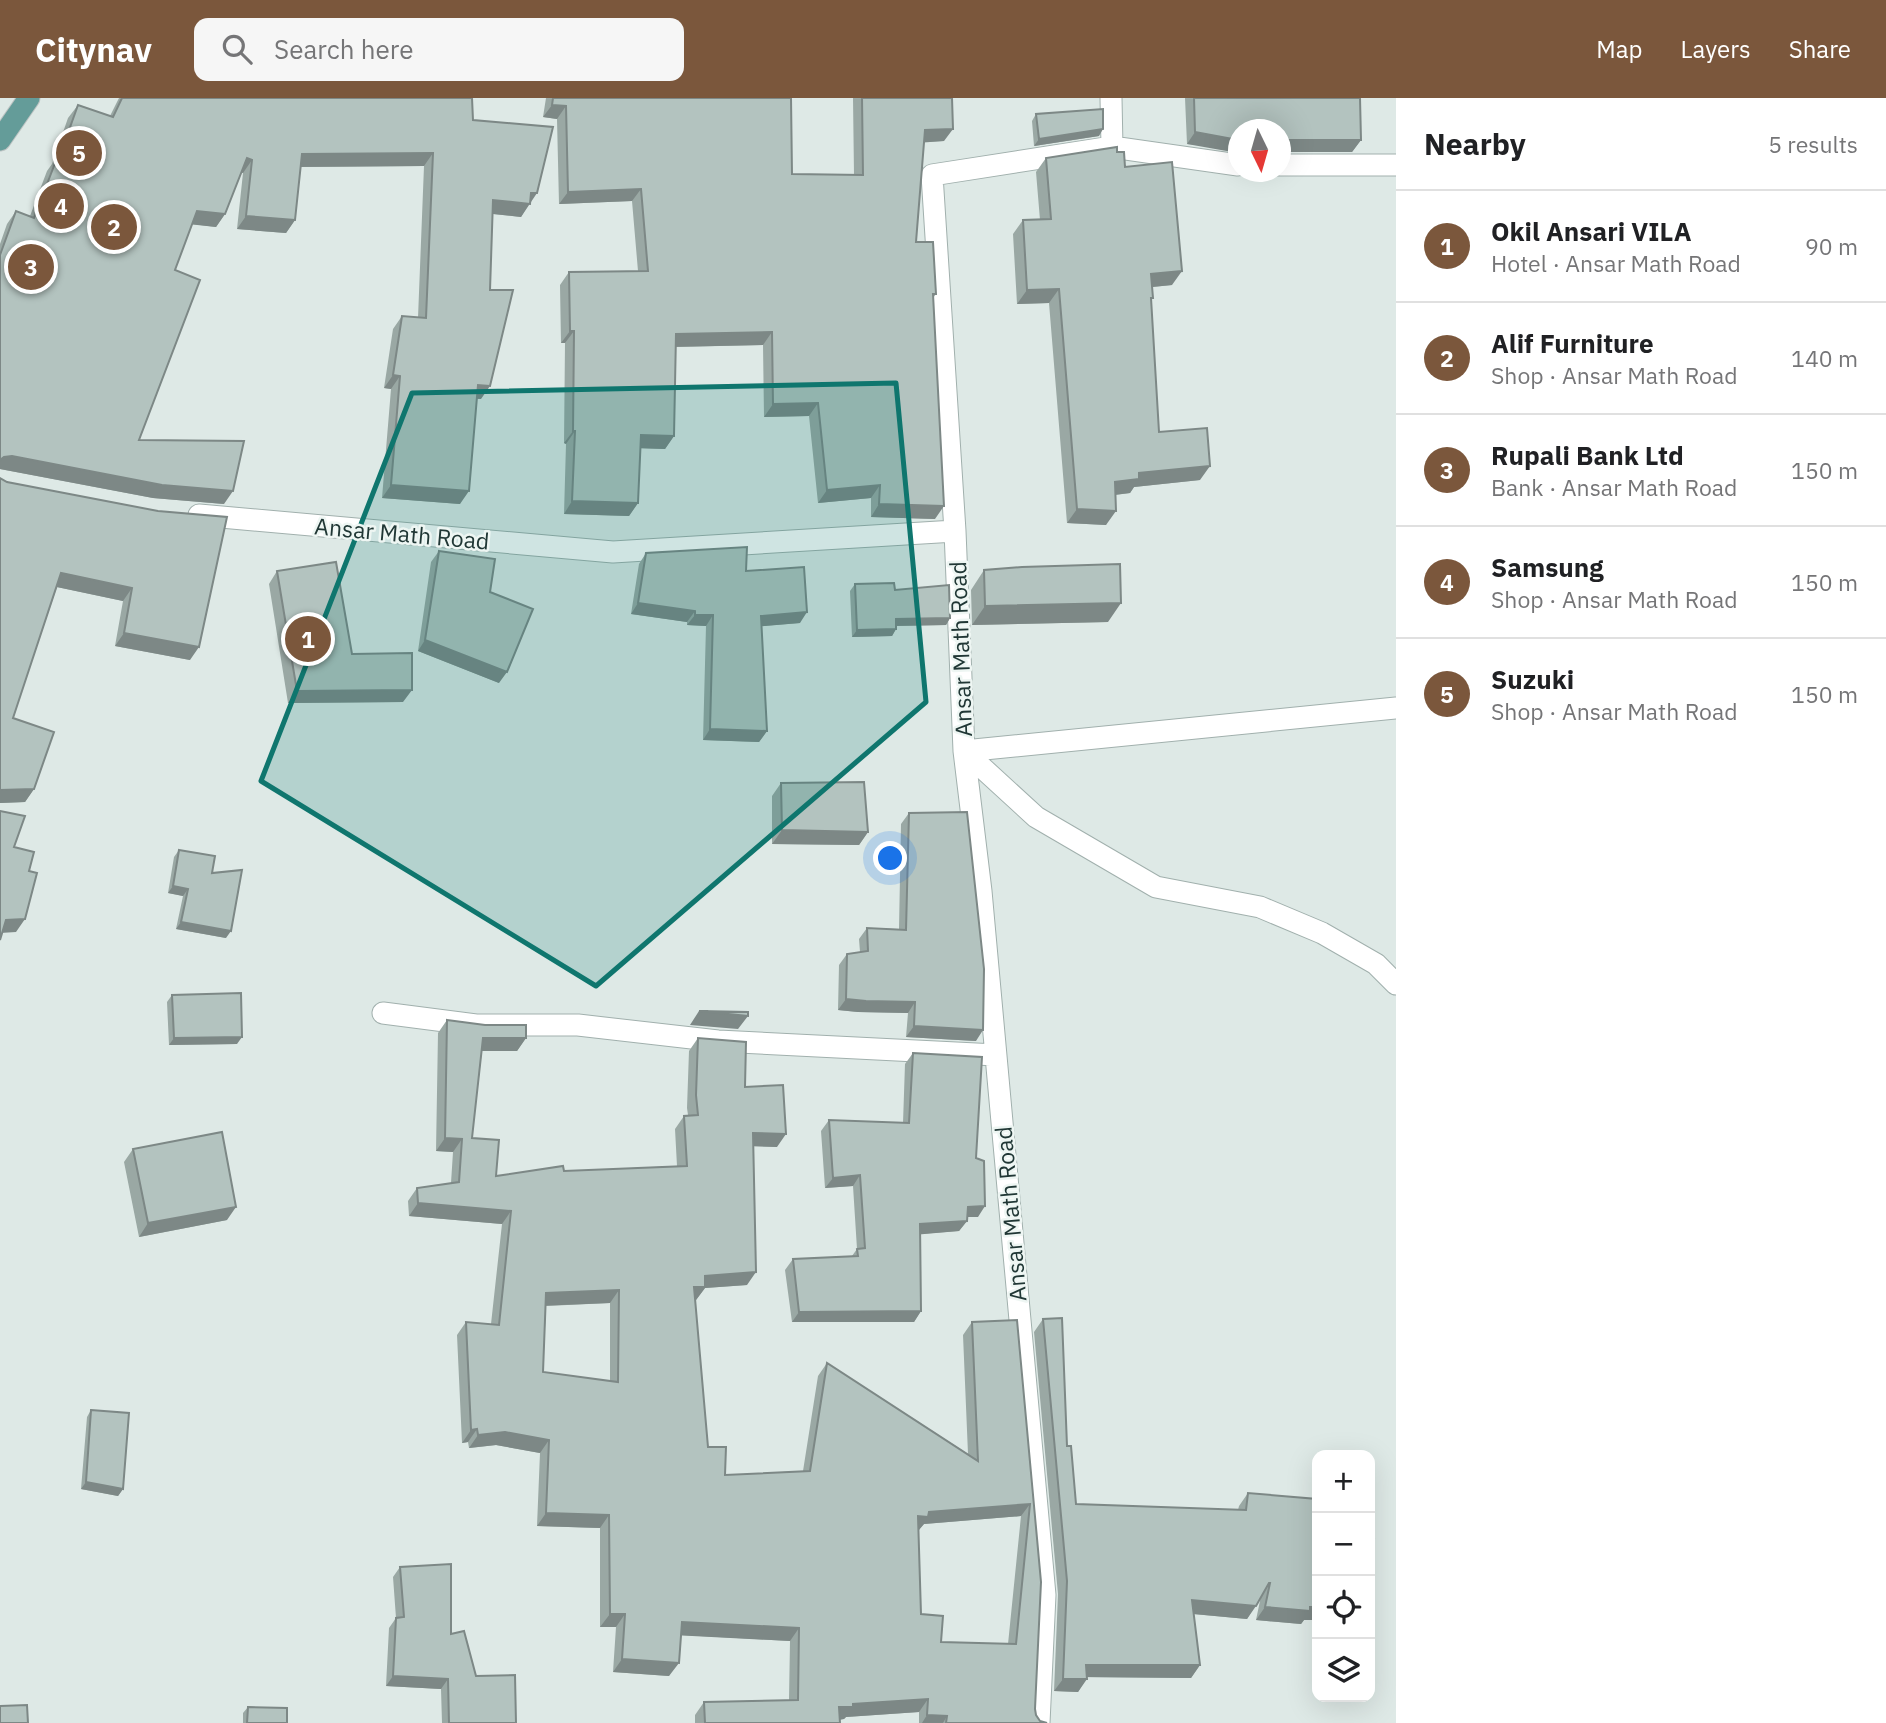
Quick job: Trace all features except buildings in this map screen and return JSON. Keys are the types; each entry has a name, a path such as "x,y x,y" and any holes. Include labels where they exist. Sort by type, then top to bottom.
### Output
{"main road":[{"path":"0,140 29,98"}],"street":[{"path":"1111,98 1112,147"},
{"path":"955,531 932,174 1112,147 1228,164"},
{"path":"1291,165 1396,165"},
{"name":"Ansar Math Road","path":"178,513 613,552 955,531 964,751 981,891 1045,1595 1039,1723"},
{"path":"964,751 1396,708"},
{"path":"964,751 1036,817 1156,887 1260,907 1322,933 1376,964 1396,984"},
{"path":"383,1013 476,1025 578,1025 718,1041 996,1055"}],"highlighted area":[{"path":"896,383 926,702 596,986 261,781 412,393"}],"place":[{"name":"Suzuki","path":"79,153"},
{"name":"Samsung","path":"61,206"},
{"name":"Alif Furniture","path":"114,227"},
{"name":"Rupali Bank Ltd","path":"31,267"},
{"name":"Okil Ansari VILA","path":"308,639"}]}
